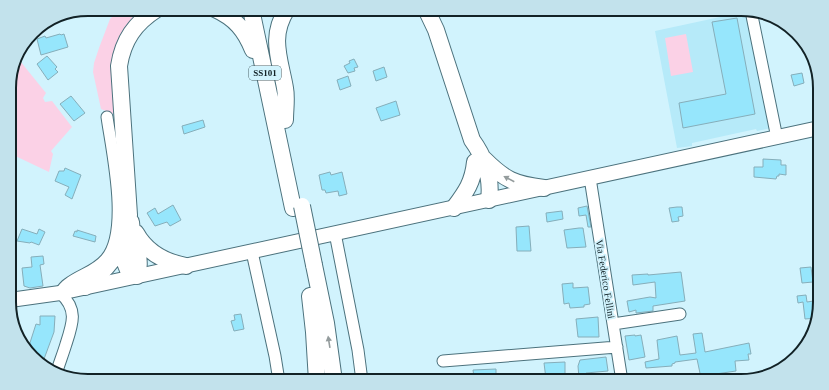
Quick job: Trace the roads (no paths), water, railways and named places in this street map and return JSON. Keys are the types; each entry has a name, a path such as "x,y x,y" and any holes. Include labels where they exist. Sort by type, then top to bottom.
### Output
{"highway":[{"path":"130,219 125,241 125,264 128,270 137,276 139,258 132,234 130,219 119,66 123,49 129,35 147,16"},
{"path":"227,16 241,27 249,40 254,52 265,107 279,138"},
{"name":"SS101","path":"253,16 279,138 297,207 309,266 326,323 333,374"},
{"name":"SS101","path":"263,16 285,120 297,207"},
{"path":"284,16 278,35 277,48 285,90 285,120"},
{"path":"429,16 436,30 472,140 473,150 478,159 480,184 484,194 489,200"},
{"path":"478,159 506,178 528,186 544,188"},
{"path":"454,208 469,185 478,159"},
{"path":"130,219 140,240 155,254 169,262 186,266"},
{"path":"85,287 105,270 125,241"},
{"name":"SS101","path":"309,266 317,374"}],"main road":[{"path":"16,299 60,293 813,130"}],"street":[{"path":"752,17 777,138"},
{"path":"58,368 72,327 73,316 66,298 60,293 67,284 102,264 112,250 116,239 118,216 115,174 107,117"},
{"name":"Via Federico Fellini","path":"590,178 621,374"},
{"path":"335,234 358,350 361,374"},
{"path":"252,252 275,356 277,374"},
{"path":"613,324 680,314"},
{"path":"442,360 617,347"}]}
